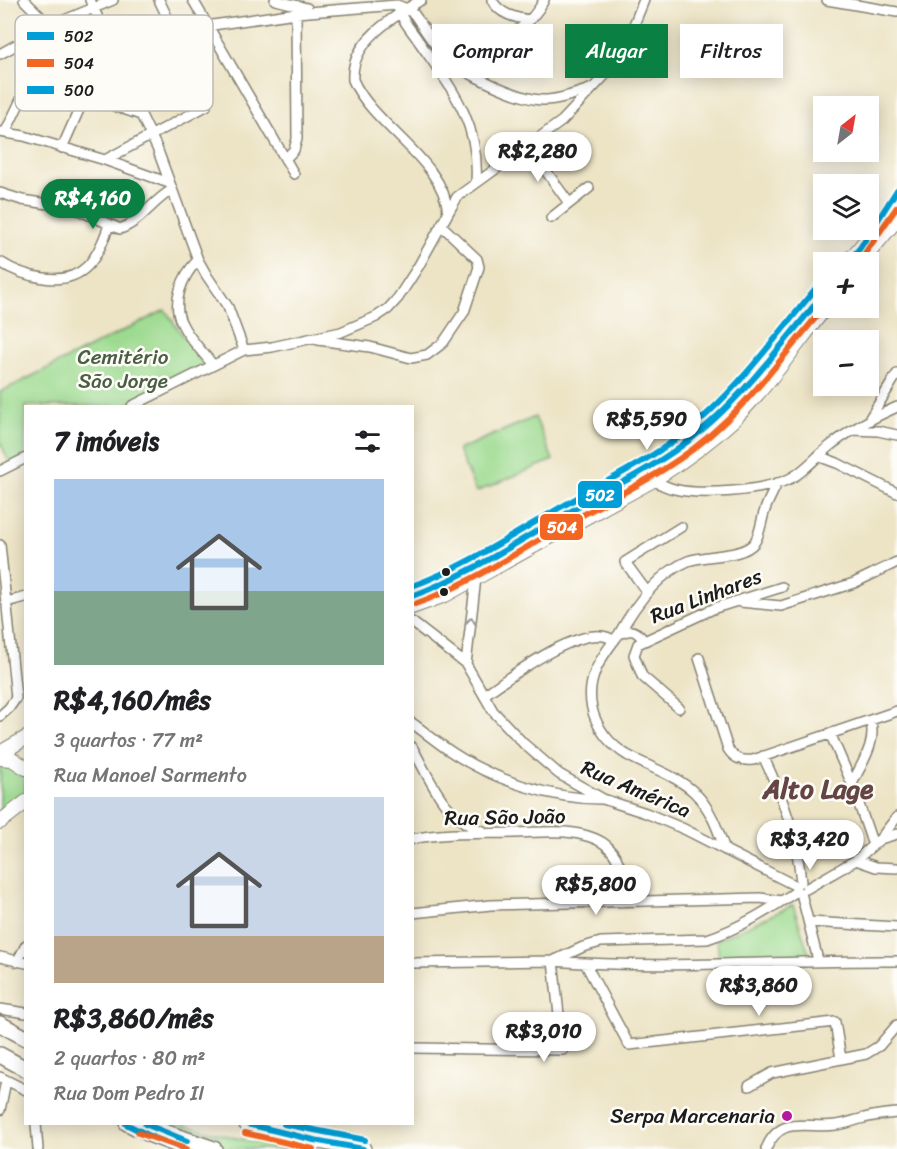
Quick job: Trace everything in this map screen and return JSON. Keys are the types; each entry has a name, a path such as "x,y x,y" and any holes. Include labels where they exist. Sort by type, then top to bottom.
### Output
{"main road":[{"path":"856,252 897,203"},
{"path":"869,252 897,219"},
{"path":"414,606 634,477 684,444 736,398 813,306"},
{"path":"414,596 476,578 653,480 701,448 734,419 817,318"},
{"path":"0,755 24,739"},
{"path":"0,755 24,767"},
{"path":"0,822 24,804"},
{"path":"0,1024 24,1037"},
{"path":"0,1055 24,1068"},
{"path":"144,1125 214,1149"},
{"path":"251,1125 363,1149"}],"street":[{"path":"24,0 39,15"},
{"path":"71,15 92,4 113,0"},
{"path":"159,0 166,15"},
{"path":"192,0 200,15"},
{"path":"275,0 318,11"},
{"path":"213,25 296,13 400,7 421,0"},
{"path":"492,0 501,11 517,18 530,20"},
{"path":"525,24 544,0"},
{"path":"134,405 244,350 311,339 353,328 388,309 407,285 457,197 562,121 595,87 623,50 644,0"},
{"path":"827,0 897,12"},
{"path":"400,7 414,14 432,39"},
{"path":"400,7 464,111 473,136 476,182"},
{"path":"400,7 371,37 355,63 353,80 378,113 427,167 442,192 448,213"},
{"path":"285,159 294,150 297,139 296,13"},
{"path":"213,38 294,174"},
{"path":"0,54 15,46"},
{"path":"482,78 509,92 534,100 551,100 595,87"},
{"path":"15,109 3,132 105,160 171,187"},
{"path":"62,148 78,111"},
{"path":"129,111 141,115"},
{"path":"139,111 160,155 198,260 228,307 244,350"},
{"path":"105,160 197,111"},
{"path":"528,146 569,203"},
{"path":"0,193 22,200 74,208 93,215 117,229 125,228 136,221 171,187"},
{"path":"551,218 589,188"},
{"path":"0,262 18,273 31,277 55,280 70,278 83,270 93,259 103,243 109,225"},
{"path":"311,339 370,347 402,357 417,358 436,349 456,326 467,306 479,267 477,259 441,225"},
{"path":"198,260 189,270 183,282 177,304 186,331 213,365"},
{"path":"868,420 897,374"},
{"path":"653,480 676,490 699,492 737,491 777,483 796,475 868,420 897,406"},
{"path":"853,430 878,431 897,435"},
{"path":"818,456 897,493"},
{"path":"0,471 24,459"},
{"path":"725,850 713,818 695,794 679,780 627,755 606,738 592,712 590,691 595,671 647,592 668,574 688,562 702,557 735,553 751,546 758,535 765,510 777,483"},
{"path":"647,592 625,562 681,527"},
{"path":"0,545 3,607 9,623 16,698 0,716"},
{"path":"734,601 782,606 854,583 897,562"},
{"path":"466,664 476,578"},
{"name":"Rua Linhares","path":"643,640 715,608 782,587"},
{"path":"3,607 24,598"},
{"name":"Rua América","path":"414,624 466,664 494,711 535,755 559,774 603,799 657,817 801,887"},
{"path":"484,696 518,672 568,643 593,636 616,637 633,630 643,640 635,648 634,655 638,669 649,683 679,708"},
{"path":"699,658 730,753 742,760 763,756 897,711"},
{"path":"852,783 874,735 870,720"},
{"path":"414,724 464,760 507,779 567,798 603,799"},
{"path":"830,733 877,842"},
{"path":"414,751 452,813 472,826 491,832"},
{"path":"763,756 789,814 797,848 801,887 818,960"},
{"path":"553,961 583,947 601,942 707,939 722,934 782,901 801,887 825,878 856,860 877,842 897,817"},
{"name":"Rua São João","path":"414,839 491,832 566,832 595,839 609,847 619,861 622,877 622,902"},
{"path":"877,842 897,834"},
{"path":"856,860 876,867 897,868"},
{"path":"414,913 491,905 760,898 782,901"},
{"path":"809,922 897,927"},
{"path":"0,957 21,963"},
{"path":"414,963 553,961 686,965 818,960 897,961"},
{"path":"414,1048 563,1050 553,961"},
{"path":"585,963 629,1045 835,1022 841,1059"},
{"path":"0,1009 24,1013"},
{"path":"749,1086 772,1073 866,1054 886,1040 897,1024"},
{"path":"0,1110 3,1079 24,1089"},
{"path":"766,1149 771,1138 786,1127 836,1125 897,1113"},
{"path":"36,1125 38,1149"},
{"path":"119,1125 184,1149"},
{"path":"128,1125 152,1137"}],"green space":[{"name":"Cemitério São Jorge","path":"165,310 205,367 128,405 24,405 24,457 10,464 0,442 0,392"},
{"path":"535,417 553,460 476,492 458,450"},
{"path":"0,763 5,763 24,774 24,797 0,814"},
{"path":"793,905 810,957 719,959 717,940"},
{"path":"147,1125 185,1125 293,1149 222,1149"}],"transit line":[{"name":"502","path":"857,252 897,190"},
{"name":"504","path":"866,252 897,207"},
{"name":"500","path":"414,585 451,570 488,550 637,465 673,441 707,414 736,384 813,292"},
{"name":"502","path":"414,595 452,579 491,558 642,472 678,448 712,421 742,391 813,307"},
{"name":"504","path":"415,604 476,577 648,479 685,455 747,400 816,318"},
{"name":"502","path":"128,1125 184,1149"},
{"name":"500","path":"147,1125 187,1141"},
{"name":"502","path":"251,1125 363,1149"},
{"name":"500","path":"289,1125 365,1140"},
{"name":"504","path":"138,1133 186,1149"},
{"name":"504","path":"245,1133 313,1149"}],"place":[{"name":"Serpa Marcenaria","path":"787,1116"}],"district":[{"name":"Alto Lage","path":"818,789"}]}
